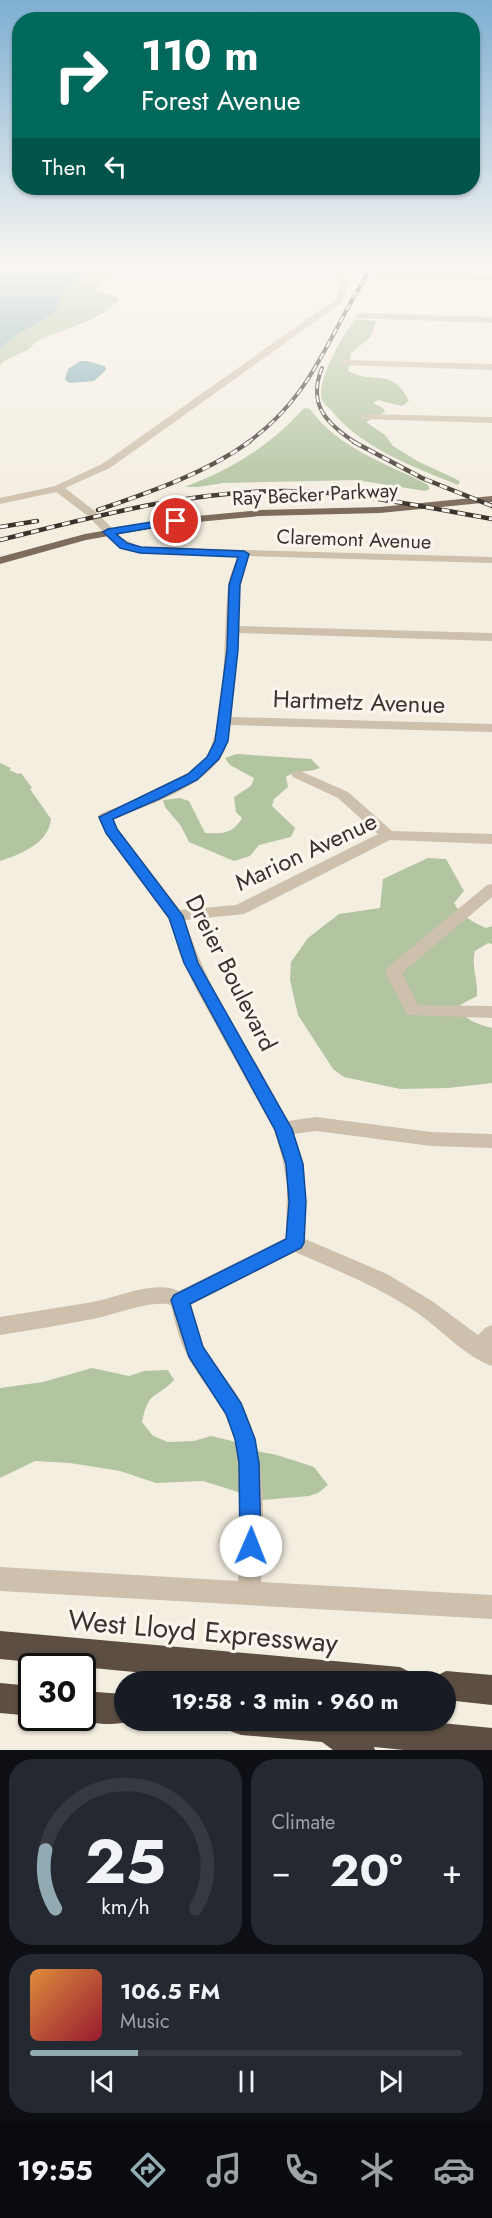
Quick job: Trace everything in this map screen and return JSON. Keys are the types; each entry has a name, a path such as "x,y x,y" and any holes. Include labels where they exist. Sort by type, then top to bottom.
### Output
{"highway":[{"name":"West Lloyd Expressway","path":"0,1645 281,1671"},
{"path":"456,1687 492,1690"},
{"path":"0,1698 18,1700"},
{"path":"96,1707 114,1708"},
{"path":"331,1731 360,1750"},
{"path":"342,1731 492,1743"}],"main road":[{"name":"Ray Becker Parkway","path":"0,554 152,518 215,511 378,504 492,493"},
{"name":"Ray Becker Parkway","path":"0,561 105,530 226,516 380,510 492,499"}],"street":[{"path":"0,501 58,488 91,474 115,460 273,348"},
{"path":"344,363 492,367"},
{"path":"365,417 492,420"},
{"name":"Claremont Avenue","path":"58,488 94,515 105,530 123,545 140,550 492,560"},
{"name":"Dreier Boulevard","path":"244,554 234,585 233,629 224,721 218,751 206,767 169,790 105,817 111,830 176,916 186,952 204,989 283,1129 291,1151 297,1181 295,1243"},
{"path":"233,629 492,636"},
{"name":"Hartmetz Avenue","path":"224,721 492,728"},
{"path":"298,774 343,795 388,835"},
{"name":"Marion Avenue","path":"176,916 239,910 388,835 492,839"},
{"path":"492,889 393,972 413,1011 492,1012"},
{"path":"283,1129 316,1124 421,1138 492,1141"},
{"path":"0,1326 55,1318 143,1298 168,1295 180,1300 295,1243 380,1280 488,1346"},
{"path":"180,1300 195,1351 234,1410 245,1439 249,1463 251,1523 249,1592"},
{"path":"0,1579 492,1607"}],"green space":[{"path":"0,348 30,348 0,365"},
{"path":"337,348 358,348 351,353 348,371 366,377 389,380 403,390 409,401 402,406 378,400 373,403 385,412 366,422 385,435 393,446 419,462 456,479 460,482 458,485 389,455 357,435 343,423 322,399 321,391 327,369"},
{"path":"304,408 310,409 321,423 348,444 427,484 430,489 425,491 357,480 223,483 185,487 249,455 278,434"},
{"path":"237,754 311,759 320,768 294,773 286,777 288,787 274,799 272,806 295,828 291,837 259,845 250,856 234,861 189,842 181,826 165,807 163,800 180,798 189,801 205,833 222,833 231,830 242,818 236,812 234,797 251,786 254,778 230,765 225,758"},
{"path":"0,763 11,768 9,770 21,773 51,819 45,835 32,847 0,861"},
{"path":"428,858 446,859 464,891 454,903 460,912 486,928 492,926 492,944 488,943 475,951 477,996 460,1005 464,1015 468,1018 492,1028 492,1083 448,1088 400,1089 344,1077 333,1069 298,1015 290,980 291,962 308,938 339,914 380,908 383,879"},
{"path":"92,1368 129,1376 144,1371 168,1370 174,1380 150,1399 142,1422 153,1436 168,1442 194,1441 211,1436 232,1441 246,1449 277,1455 314,1467 328,1485 318,1493 309,1496 263,1500 203,1481 156,1483 120,1471 70,1463 35,1461 0,1478 0,1388 43,1382"}],"water":[{"path":"80,361 105,366 106,370 94,381 69,383 65,379 68,369"}],"railway":[{"path":"247,443 289,404 326,348"},
{"path":"322,368 317,393 322,412 336,428 356,443"},
{"path":"98,510 195,473 249,442"},
{"path":"354,442 422,478 492,506"},
{"path":"0,540 176,500 248,492 284,491 336,494 388,500 492,519"},
{"path":"0,527 37,521"}],"route":[{"path":"176,521 108,532 123,545 140,550 244,554 234,585 232,650 221,741 213,759 193,777 155,797 105,817 111,830 176,916 191,963 283,1129 294,1164 298,1202 295,1243 180,1300 195,1351 234,1410 245,1439 249,1463 251,1546"}]}
